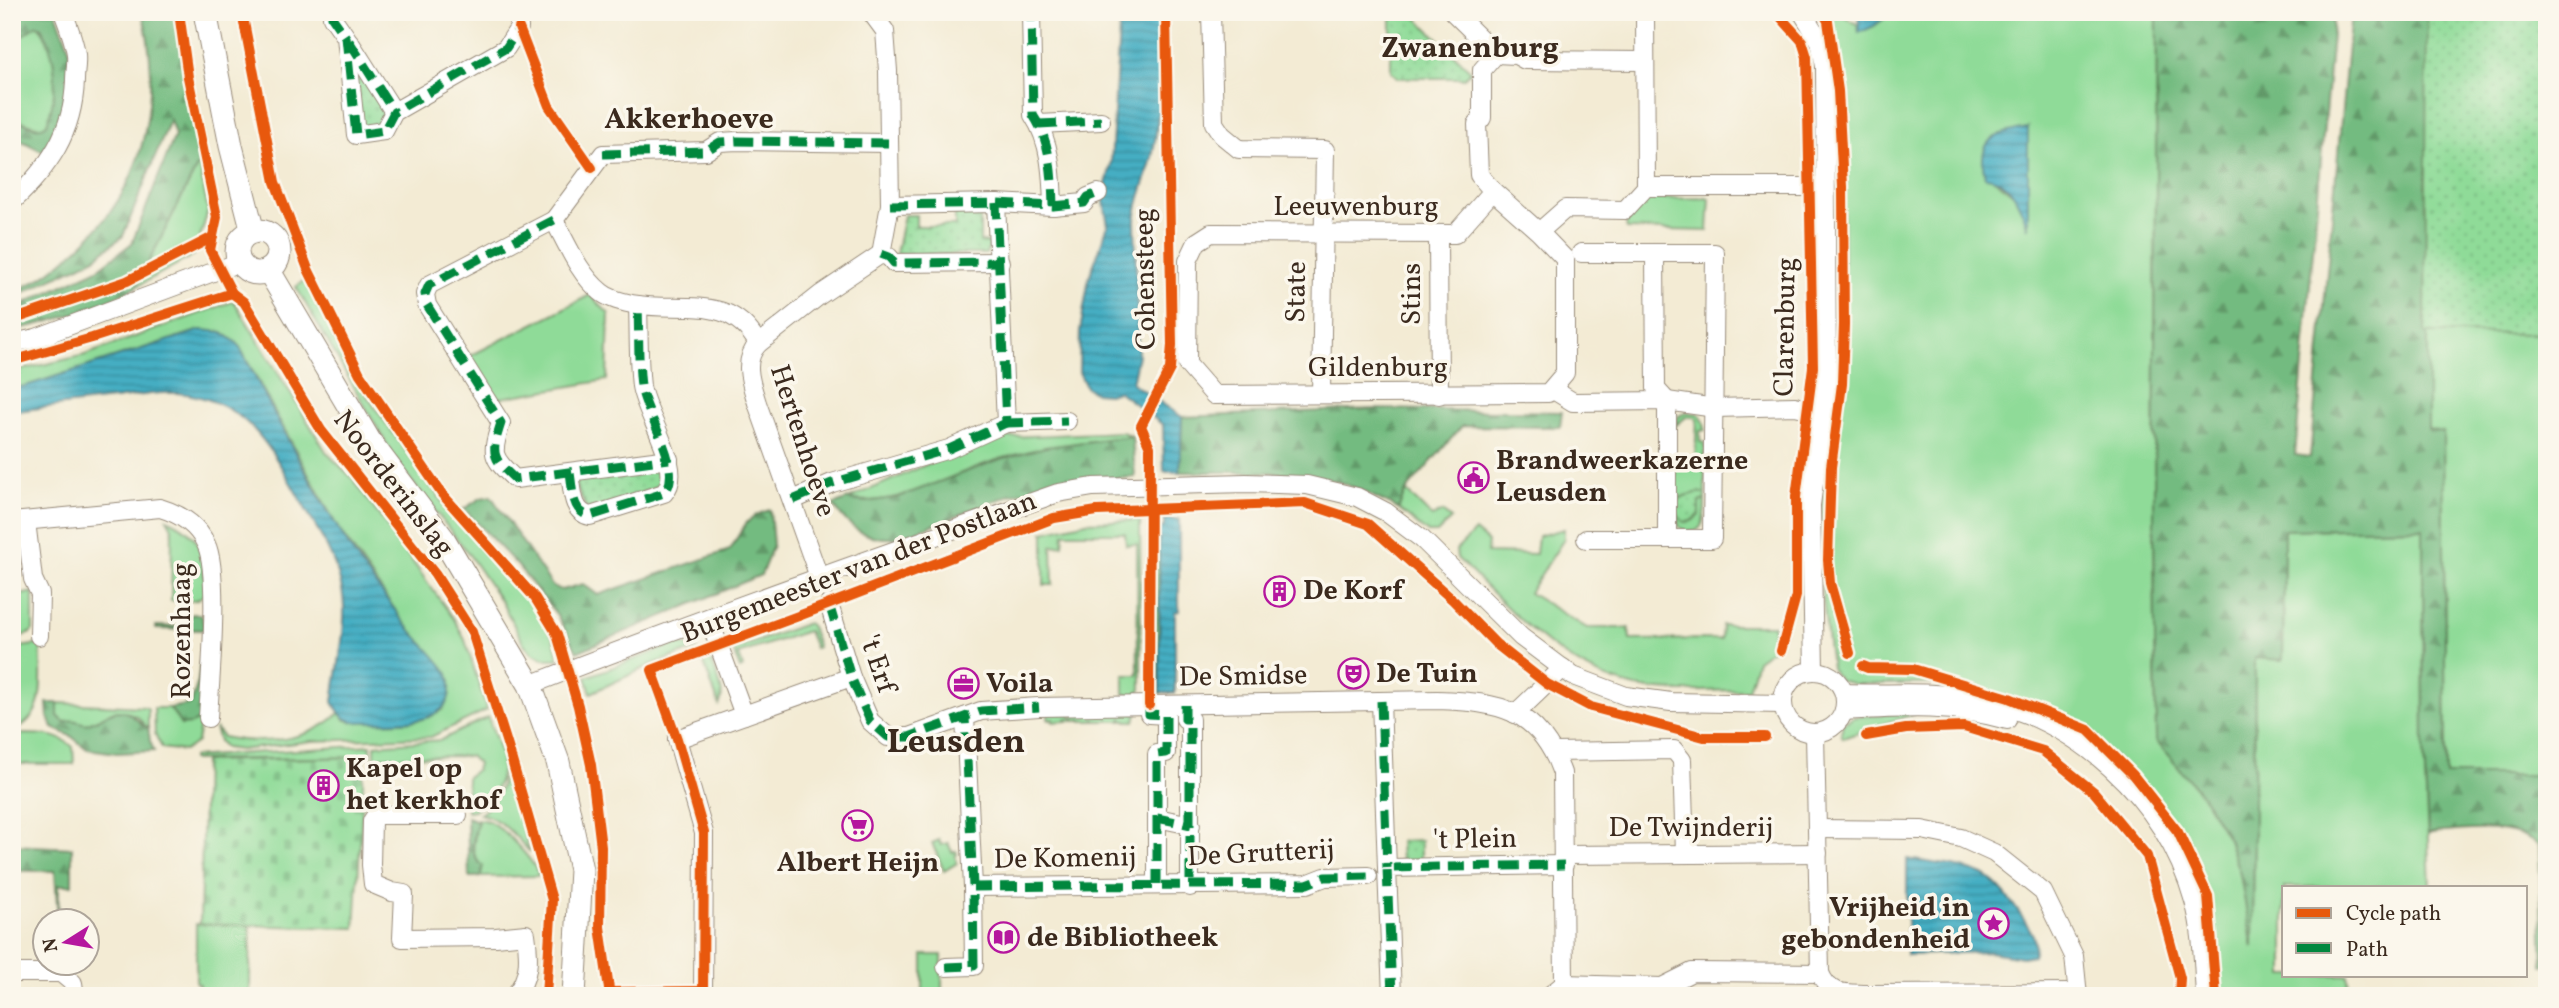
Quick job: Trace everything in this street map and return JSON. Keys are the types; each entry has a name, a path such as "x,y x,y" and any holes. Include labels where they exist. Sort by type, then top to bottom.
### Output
{"main road":[{"path":"205,12 231,146 253,232"},
{"path":"253,232 268,234 278,245 278,260 268,271 248,271 240,262 238,248 242,239 253,232"},
{"name":"Noorderinslag","path":"268,271 370,442 444,540 530,685 558,762 581,870 574,996"}],"street":[{"path":"12,202 34,181 55,153 69,121 75,91 76,54 63,12"},
{"path":"332,12 332,17 394,112"},
{"path":"871,12 886,31 890,205 881,254 894,263 1000,262"},
{"path":"1031,12 1033,115 1039,124 1051,160 1054,206"},
{"name":"State","path":"1211,12 1214,123 1222,135 1239,149 1325,150 1321,394"},
{"path":"1453,12 1496,54 1516,55 1525,60 1644,61"},
{"path":"1539,232 1565,209 1625,210 1646,187 1645,12"},
{"name":"Clarenburg","path":"1802,12 1821,41 1825,66 1827,382 1811,505 1814,671"},
{"path":"346,37 356,135 384,131 394,112 506,48 519,20"},
{"path":"1496,54 1482,70 1482,118 1477,124 1479,175 1564,259 1565,373 1552,388 1573,402 1667,401 1715,408 1795,406 1823,412"},
{"path":"1039,124 1101,121"},
{"path":"669,459 515,479 498,463 494,444 501,423 427,305 425,294 429,285 554,220 603,154 706,151 720,142 737,141 888,143"},
{"path":"1646,187 1824,187"},
{"name":"Leeuwenburg","path":"1211,233 1455,234 1493,191"},
{"path":"890,205 996,203 1054,206 1084,203 1088,197 1098,193"},
{"path":"996,203 1006,423"},
{"path":"554,220 577,263 603,294 638,305 720,310 749,327 758,344"},
{"name":"Gildenburg","path":"1211,233 1197,242 1188,261 1187,364 1214,395 1548,393 1552,388"},
{"name":"Stins","path":"1438,235 1438,395"},
{"path":"1581,253 1715,253 1712,539 1586,540"},
{"path":"1654,253 1656,389 1667,401 1667,539"},
{"name":"Hertenhoeve","path":"819,577 750,380 748,361 752,350 758,344 820,295 881,254"},
{"path":"12,343 36,338 240,262"},
{"path":"570,473 577,509 590,516 664,493 671,480 669,459 645,406 641,385 638,305"},
{"path":"793,500 832,483 949,449 1006,423 1067,421"},
{"name":"Burgemeester van der Postlaan","path":"530,685 819,577 1058,493 1093,487 1245,484 1307,485 1357,497 1386,512 1422,539 1521,637 1573,676 1626,696 1671,702 1783,704"},
{"name":"Rozenhaag","path":"19,522 160,508 178,514 194,526 207,545 212,572 208,718"},
{"path":"19,522 33,579 40,594 39,636"},
{"name":"'t Erf","path":"829,604 851,677 870,722 888,737 909,737 981,711 1039,707"},
{"path":"709,619 744,715"},
{"path":"1515,714 1563,668"},
{"path":"1814,671 1827,674 1837,681 1844,692 1844,711 1833,727 1815,733 1803,732 1786,716 1783,704 1785,691 1791,681 1801,674 1814,671"},
{"path":"703,996 704,833 677,739 851,677"},
{"path":"1844,692 1937,694 1986,701 2038,719 2074,739 2102,759 2144,803 2165,833 2181,864 2200,926 2205,996"},
{"name":"De Smidse","path":"1039,707 1437,700 1488,702 1515,714 1541,731 1555,752 1562,773 1564,984"},
{"path":"1381,701 1392,996"},
{"path":"1149,705 1149,714 1166,715 1166,753"},
{"path":"1185,705 1185,719 1191,719 1191,887"},
{"path":"1844,711 1920,708 1981,713 2028,727 2082,757 2133,805 2166,858 2181,895 2189,926 2193,996"},
{"path":"946,967 974,966 974,887 965,717"},
{"path":"1815,733 1819,973 1824,985 1837,992 1867,994 2078,994 2074,956 2043,892 1994,853 1961,838 1922,830 1817,829"},
{"path":"1555,752 1674,750 1682,760 1685,854"},
{"path":"1157,884 1157,754 1191,753"},
{"path":"458,815 376,815 372,821 373,884 404,894 402,938 526,934 529,964 520,989 514,996"},
{"path":"1157,818 1191,825"},
{"name":"De Twijnderij","path":"1564,860 1685,854 1818,853"},
{"name":"'t Plein","path":"1387,868 1564,860"},
{"name":"De Grutterij","path":"1157,884 1191,887 1307,884 1325,877 1368,876"},
{"name":"De Komenij","path":"974,887 1157,884"},
{"path":"1549,996 1564,984 1662,987 1692,971 1819,973"},
{"path":"12,973 61,973 73,983 75,996"}],"green space":[{"path":"15,12 56,12 69,48 67,107 48,154 12,136 12,118 34,127 47,124 55,87 54,63 41,27 37,25 12,43 12,25 20,17"},
{"path":"142,12 176,12 199,163 136,287 76,313 12,330 12,309 98,269 132,243 175,135 170,120 123,236 92,260 12,298 12,291 29,285 50,272 92,234 117,203 132,174 140,152 149,105 150,57"},
{"path":"1391,12 1411,12 1471,71 1464,78 1398,78 1391,71"},
{"path":"1824,12 1838,12 1858,25 1859,32 1874,26 1893,12 2157,12 2154,518 2156,741 2203,796 2228,839 2240,874 2253,941 2255,657 2283,659 2284,530 2423,528 2424,749 2430,886 2282,886 2282,976 2348,976 2349,996 2212,996 2176,837 2160,811 2115,758 2092,739 2027,705 1992,695 1931,684 1854,684 1839,680 1831,668 1822,591 1822,478 1833,415 1844,314 1842,103","holes":["2028,128 2021,209 2014,195 1992,177"]},
{"path":"2157,12 2334,12 2295,455 2310,457 2351,12 2428,12 2428,429 2443,432 2446,775 2547,775 2547,965 2543,965 2539,846 2528,838 2501,830 2428,833 2424,749 2423,528 2284,530 2283,660 2255,658 2253,948 2240,874 2228,839 2203,796 2156,741 2154,518"},
{"path":"2427,12 2547,12 2547,334 2425,333"},
{"path":"2547,12 2547,775 2446,775 2443,433 2428,430 2427,253"},
{"path":"36,25 49,44 56,80 53,105 47,124 42,128 12,118 12,43"},
{"path":"346,37 394,112 384,131 356,135"},
{"path":"199,163 208,211 195,254 136,287"},
{"path":"1710,198 1708,231 1627,229 1626,224 1643,199"},
{"path":"980,211 980,242 991,243 986,254 896,254 904,215 916,215 916,226 955,226 955,212"},
{"path":"307,278 362,389 454,518 525,591 553,636 559,659 545,659 533,654 524,644 502,603 468,553 399,465 296,287"},
{"path":"590,295 609,314 607,380 489,400 466,358"},
{"path":"234,301 327,453 352,478 454,619 465,640 487,710 431,737 312,741 240,750 225,748 219,741 215,728 223,737 269,741 314,730 339,713 346,720 355,722 401,722 424,718 443,709 448,675 403,621 338,528 238,344 222,332 200,330 26,386 12,388 12,372 85,355"},
{"path":"1373,409 1562,412 1560,427 1462,426 1406,491 1398,509 1354,487 1320,478 1281,473 1180,472 1182,417"},
{"path":"1686,412 1699,414 1704,422 1705,430 1700,431 1700,442 1705,443 1705,494 1687,495 1675,500 1675,456 1684,464 1692,463 1695,459 1697,420 1694,417 1686,417 1675,426 1678,417"},
{"path":"1122,432 1132,436 1066,445 1001,459 926,488 887,499 848,499 987,438"},
{"path":"1132,436 1135,477 1058,483 1010,495 899,538 877,537 861,532 833,505 848,499 866,502 899,497 1000,459 1045,447"},
{"path":"669,459 671,480 590,516 570,473"},
{"path":"1406,491 1432,517 1442,512 1451,519 1437,533 1428,533 1398,509"},
{"path":"1699,492 1705,494 1705,500 1699,502 1699,515 1684,522 1676,514 1675,500"},
{"path":"491,496 553,587 562,590 583,584 598,595 730,550 750,520 770,510 773,545 761,575 577,652 557,615 517,565 464,509 481,498"},
{"path":"1705,500 1701,526 1694,531 1679,527 1676,514 1684,522 1692,521 1699,515 1699,502"},
{"path":"167,519 188,532 199,546 205,589 204,595 196,600 171,601 172,528"},
{"path":"1140,520 1141,690 1136,694 1124,694 1124,675 1138,675 1137,544 1126,545 1125,533 1064,533 1063,545 1052,546 1053,585 1044,585 1044,532 1086,522"},
{"path":"1153,527 1158,527 1159,694 1157,694"},
{"path":"1564,529 1564,539 1529,593 1587,628 1629,628 1630,640 1721,639 1722,625 1774,625 1771,650 1757,660 1748,690 1664,690 1636,687 1609,679 1560,653 1538,636 1457,558 1456,550 1475,531 1488,542 1487,553 1536,554 1538,536"},
{"path":"33,592 33,630 29,634 15,637 12,597"},
{"path":"189,615 202,615 204,630 156,629 156,626 189,627"},
{"path":"808,623 818,647 815,648 808,631 738,654 743,667 740,669 733,650"},
{"path":"678,643 696,649 653,664 591,693 586,677"},
{"path":"41,644 38,705 24,724 12,731 12,648"},
{"path":"201,654 201,719 192,724 181,725 170,708 191,704 198,681"},
{"path":"710,658 721,688 719,705 703,661"},
{"path":"47,703 58,703 58,716 64,722 73,720 86,724 117,711 129,714 145,727 148,726 154,751 117,753 87,749 71,736 53,728 48,717"},
{"path":"58,703 145,707 148,709 148,726 125,711 114,711 86,724 64,722 58,716"},
{"path":"154,708 170,708 181,725 201,719 197,742 184,751 162,748 155,734"},
{"path":"1919,712 1843,738 1841,733 1843,723 1854,717"},
{"path":"1048,713 1071,713 1071,718 1074,719 1075,713 1137,713 1135,721 1123,721 1122,718 1121,721 1109,721 1108,718 1108,721 1067,719 1053,722 1053,719 1048,719"},
{"path":"488,717 500,749 502,768 494,793 475,809 467,811 467,777 476,770 478,764 470,756 375,757 375,745 441,740"},
{"path":"24,734 62,739 73,747 74,764 12,764 12,736"},
{"path":"371,745 371,757 192,760 192,757"},
{"path":"363,757 355,928 200,924 204,761"},
{"path":"505,772 530,852 501,824 480,814 497,796"},
{"path":"467,817 478,821 473,845 475,857 483,866 480,877 469,877"},
{"path":"477,819 488,821 510,838 525,854 539,876 480,877 482,871 473,851"},
{"path":"939,840 941,845 948,843 952,852 956,851 957,854 957,863 944,871 932,843"},
{"path":"1421,840 1421,860 1401,861 1400,841"},
{"path":"12,845 72,848 72,885 59,885 58,906 55,871 12,871"},
{"path":"196,924 250,925 250,996 199,996 199,984 196,983"},
{"path":"923,955 942,955 942,996 923,995"}],"water":[{"path":"1120,12 1160,12 1160,82 1156,135 1135,220 1138,355 1132,383 1182,417 1180,472 1164,472 1163,425 1118,391 1096,393 1086,387 1079,372 1080,331 1089,278 1108,225 1103,196 1111,165"},
{"path":"1858,12 1893,12 1859,33"},
{"path":"2028,128 2028,228 2014,195 2002,182 1985,177 1983,154 1991,140"},
{"path":"201,330 222,332 238,344 309,479 356,557 405,624 448,674 448,700 442,709 432,716 407,722 355,722 344,717 337,709 333,702 344,613 338,575 331,555 282,468 270,449 241,418 202,397 177,393 153,393 12,412 12,388 26,386"},
{"path":"1164,519 1179,519 1179,611 1175,612 1175,693 1160,693 1159,528 1164,527"},
{"path":"1907,859 1965,869 1983,875 1995,883 2029,928 2034,940 2033,955 2022,957 1990,952 1907,955"}],"marked path":[{"path":"332,12 332,17 346,37 356,135 384,131 394,112 506,48 519,28"},
{"path":"890,205 996,203 1053,206 1047,147 1033,115 1031,12"},
{"path":"349,41 394,112"},
{"path":"1039,124 1101,121"},
{"path":"603,154 706,151 720,142 737,141 888,143"},
{"path":"1053,206 1084,203 1088,197 1098,193"},
{"path":"793,500 832,483 949,449 1006,423 996,203"},
{"path":"554,220 429,285 425,294 427,305 501,423 495,449 497,460 515,479 669,459"},
{"path":"881,254 894,263 1000,262"},
{"path":"570,473 576,505 584,514 590,516 664,493 669,483 667,457 641,386 638,305"},
{"path":"1006,423 1067,421"},
{"path":"829,604 851,677 870,721 888,737 909,737 981,711 1039,707"},
{"path":"1381,701 1387,868"},
{"path":"1149,705 1149,714 1166,715 1166,753 1157,754 1157,884"},
{"path":"1185,705 1185,719 1190,719 1190,887"},
{"path":"946,967 974,966 965,717"},
{"path":"1157,818 1191,825"},
{"path":"1392,996 1387,868 1564,865"},
{"path":"973,887 1307,884 1325,877 1368,876"}],"cycle path":[{"path":"179,12 188,77 217,217 210,250 232,293 244,302 321,430 435,574 472,632 552,900 546,996"},
{"path":"242,12 275,182 308,269 360,374 442,494 535,598 557,634 578,706 591,765 601,847 600,927 610,996"},
{"name":"Cohensteeg","path":"1149,705 1150,447 1141,426 1170,369 1172,345 1166,12"},
{"path":"1776,12 1802,41 1807,57 1813,367 1796,497 1796,596 1781,651"},
{"path":"1823,12 1828,21 1838,91 1843,187 1842,384 1831,467 1828,560 1830,583 1850,653"},
{"path":"519,28 549,106 592,168"},
{"path":"12,320 127,281 213,237"},
{"path":"12,361 232,293"},
{"path":"703,996 704,833 677,739 652,670 1054,518 1097,511 1305,503 1368,524 1453,600 1496,644 1547,684 1591,707 1704,737 1765,737"},
{"path":"1863,666 1913,669 2009,698 2088,730 2133,775 2178,832 2208,896 2216,996"},
{"path":"1866,736 1906,729 1964,727 2043,751 2094,792 2147,856 2180,978 2179,996"},
{"path":"609,992 703,991"}],"place":[{"name":"Brandweerkazerne Leusden","path":"1473,477"},
{"name":"De Korf","path":"1280,591"},
{"name":"De Tuin","path":"1353,674"},
{"name":"Voila","path":"963,684"},
{"name":"Kapel op het kerkhof","path":"323,785"},
{"name":"Albert Heijn","path":"858,826"},
{"name":"Vrijheid in gebondenheid","path":"1993,924"},
{"name":"de Bibliotheek","path":"1004,938"}],"district":[{"name":"Zwanenburg","path":"1470,49"},
{"name":"Akkerhoeve","path":"689,120"},
{"name":"Leusden","path":"956,743"}]}
